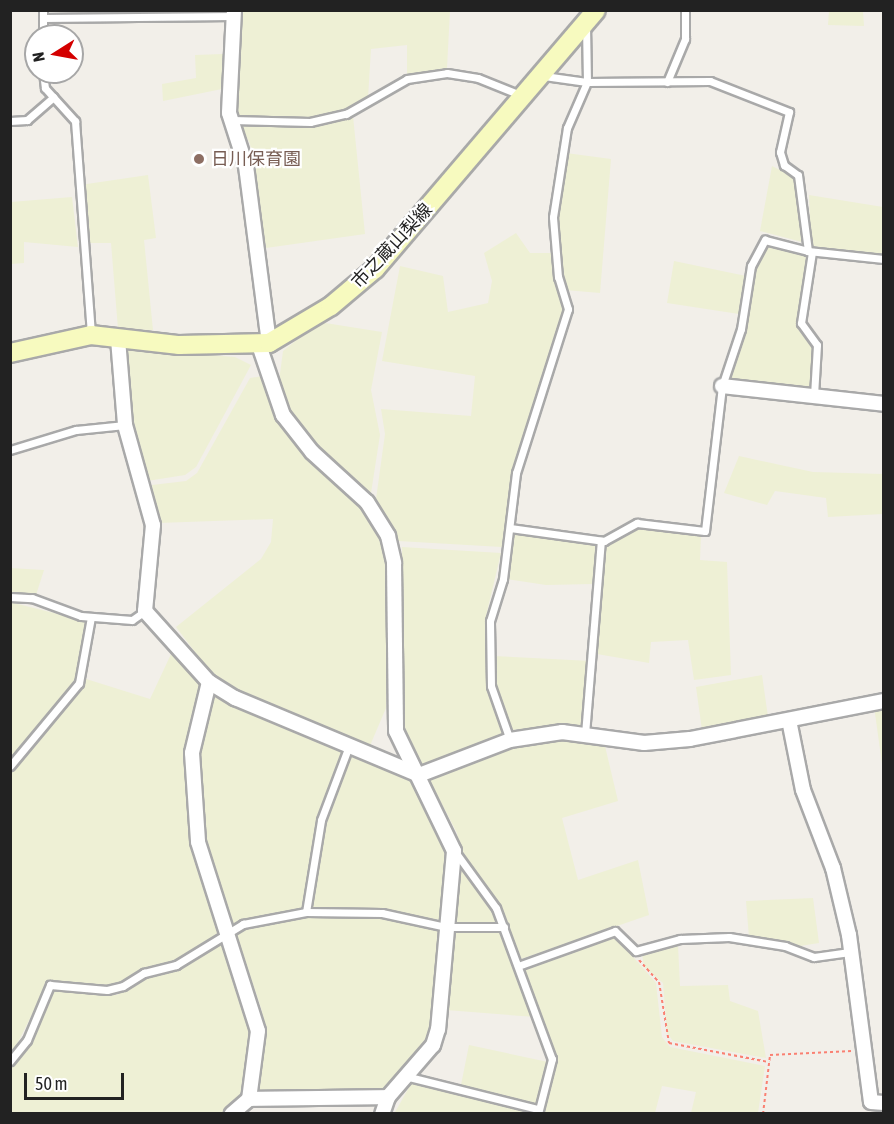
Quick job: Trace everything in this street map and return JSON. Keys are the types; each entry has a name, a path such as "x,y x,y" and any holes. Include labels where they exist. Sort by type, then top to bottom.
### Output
{"main road":[{"name":"市之蔵山梨線","path":"264,346 363,281 591,16"},
{"path":"10,353 91,335 118,339 264,346"}],"street":[{"path":"234,13 232,120 246,166 264,346 283,415 312,452 367,502 388,536 394,563 396,731 454,851 438,1029 433,1045 409,1077 388,1097 382,1113"},
{"path":"118,339 125,425 153,525 145,611 209,682 349,746 419,775 510,740 585,734 644,743 789,720 884,701"},
{"path":"722,386 884,404"},
{"path":"209,682 192,753 196,823 204,867 228,930 258,1031 249,1099"},
{"path":"789,720 803,790 832,868 850,952 861,1051 871,1102 884,1103"},
{"path":"232,1113 249,1099 388,1097"}],"lane":[{"path":"667,82 685,39 686,10"},
{"path":"43,14 234,13"},
{"path":"510,740 491,686 490,621 510,528 516,473 568,309 558,277 553,217 567,128 587,82 591,16"},
{"path":"232,120 310,122 346,114 407,79 447,73 478,78 522,96"},
{"path":"540,75 587,82 710,81 789,112 780,152 784,165 798,175 810,252 801,323 816,345 814,398"},
{"path":"48,84 53,97 75,121 91,335"},
{"path":"10,121 27,120 53,97"},
{"path":"510,528 601,541 637,523 705,531 722,386 741,329 750,266 765,240 810,252 884,259"},
{"path":"10,450 76,430 125,425"},
{"path":"585,734 601,541"},
{"path":"10,597 32,598 91,617 132,620 145,611"},
{"path":"10,766 78,683 91,617"},
{"path":"306,912 321,820 349,746"},
{"path":"409,1077 538,1111 552,1059 504,927 454,851"},
{"path":"10,1061 27,1040 50,985 107,990 123,986 195,956 228,930 306,912 382,913 446,927 504,927"},
{"path":"518,966 615,932 636,951 680,939 729,937 785,945 814,957 850,952"}],"path":[{"path":"636,951 642,969 659,982 669,1043 769,1062"},
{"path":"763,1113 770,1055 861,1051"}],"green space":[{"path":"239,11 450,11 447,68 407,75 407,45 371,49 368,98 345,111 310,118 237,116"},
{"path":"829,11 863,11 864,26 828,25"},
{"path":"223,54 222,89 163,101 162,84 196,78 195,55"},
{"path":"353,116 365,234 266,248 250,144 240,124 308,126"},
{"path":"566,153 611,159 600,293 565,290 556,226"},
{"path":"772,166 796,178 802,242 760,231"},
{"path":"148,175 156,238 144,240 153,330 118,329 111,243 86,243 80,185"},
{"path":"809,195 883,207 883,254 811,246"},
{"path":"72,197 78,247 24,242 24,263 11,264 11,202"},
{"path":"516,233 530,253 552,253 564,308 517,454 502,547 398,541 376,499 385,434 381,409 471,416 475,376 382,361 400,266 443,276 448,312 488,303 492,281 484,253"},
{"path":"767,244 808,257 798,324 814,345 810,392 726,383 748,323 754,268"},
{"path":"674,261 746,276 739,314 667,303"},
{"path":"319,322 382,332 371,390 380,435 371,493 309,440 290,412 279,381 283,351"},
{"path":"126,348 235,357 251,365 196,467 185,475 147,481 136,459"},
{"path":"263,376 282,426 317,469 363,506 389,560 386,708 369,748 236,692 213,676 176,627 261,559 271,542 273,519 158,523 152,485 186,481 197,473 250,378"},
{"path":"739,456 813,472 883,474 883,514 828,517 826,498 775,491 767,505 724,493"},
{"path":"634,526 701,534 700,560 727,562 731,675 694,680 688,640 651,642 649,663 597,654 604,544 619,540"},
{"path":"513,532 596,543 593,584 546,585 507,579"},
{"path":"402,547 501,553 486,616 487,685 504,736 422,769 402,728"},
{"path":"10,568 44,570 36,595 11,594"},
{"path":"10,602 86,621 77,681 10,762"},
{"path":"172,652 204,684 186,750 190,831 222,929 195,952 107,988 47,985 11,1056 11,771 40,732 66,708 83,678 150,699"},
{"path":"494,656 591,661 582,725 510,730 494,685"},
{"path":"762,675 768,717 702,730 696,687"},
{"path":"210,693 344,750 315,830 302,910 283,918 231,925 208,866 196,756"},
{"path":"883,705 883,771 874,706"},
{"path":"558,740 605,746 618,801 562,818 578,880 638,860 649,915 521,959 498,902 460,852 457,833 429,779 508,748"},
{"path":"349,755 412,778 446,853 440,920 387,910 308,910 324,823"},
{"path":"459,861 494,910 499,924 452,924"},
{"path":"813,898 819,943 800,946 749,937 746,901"},
{"path":"309,916 377,917 441,929 427,1050 385,1093 255,1094 264,1053 262,1011 235,930"},
{"path":"503,930 535,1017 446,1010 453,931"},
{"path":"614,935 656,983 662,1037 670,1047 765,1066 758,1113 691,1113 696,1092 662,1086 655,1113 539,1113 555,1055 522,966"},
{"path":"226,936 252,1026 248,1083 238,1103 225,1113 11,1113 10,1068 33,1039 51,992 59,986 117,995 144,977 197,958"},
{"path":"678,945 680,986 728,985 730,1001 758,1011 766,1058 673,1041 667,1033 663,983 644,967 642,954"},
{"path":"469,1045 548,1062 535,1105 461,1085"},
{"path":"412,1082 535,1113 535,1114 394,1114"}],"place":[{"name":"日川保育園","path":"199,159"}]}
